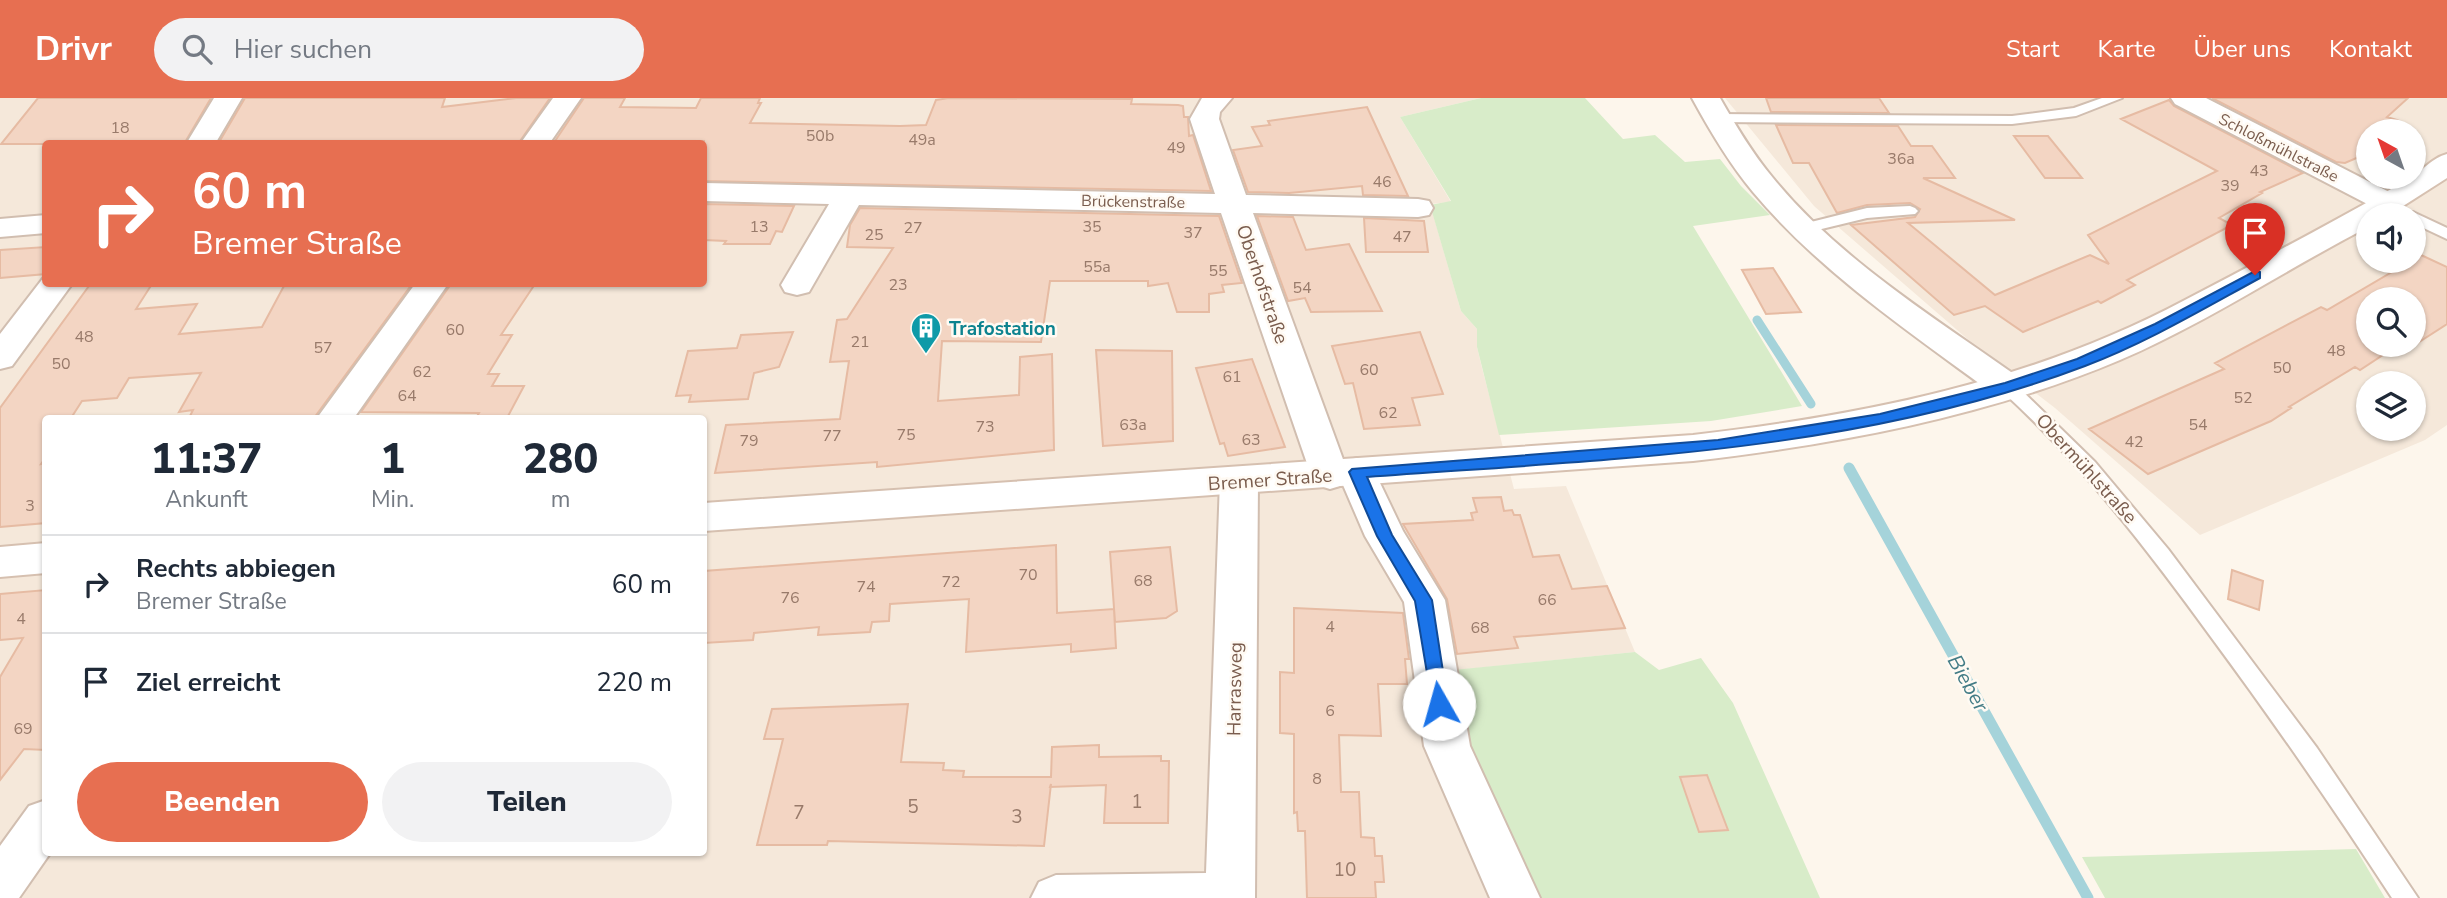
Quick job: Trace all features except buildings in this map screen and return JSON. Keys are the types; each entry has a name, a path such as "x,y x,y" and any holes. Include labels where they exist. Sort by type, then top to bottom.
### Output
{"street":[{"path":"202,140 228,98"},
{"path":"537,140 568,98"},
{"name":"Oberhofstraße","path":"1218,98 1203,117 1235,204 1343,474 1424,600 1447,746 1515,898"},
{"name":"Schloßmühlstraße","path":"2185,98 2388,203"},
{"name":"Obermühlstraße","path":"1711,108 1754,174 1805,228 1862,278 2008,387"},
{"name":"Bremer Straße","path":"2408,203 2423,181 2447,163"},
{"name":"Brückenstraße","path":"707,192 1418,208"},
{"path":"797,285 849,195"},
{"path":"0,228 42,224"},
{"name":"Bremer Straße","path":"707,517 1343,474 1743,443 1880,419 2008,387 2082,362 2356,233"},
{"path":"0,358 54,287"},
{"path":"337,415 430,287"},
{"name":"Harrasweg","path":"1230,897 1239,481"},
{"path":"0,562 42,558"},
{"path":"0,885 42,827"},
{"path":"1056,898 1230,897"}],"lane":[{"path":"1711,108 2012,120 2076,112 2115,98"},
{"path":"1805,228 1867,213 1910,211"},
{"name":"Schloßmühlstraße","path":"2426,223 2447,234"},
{"name":"Obermühlstraße","path":"2008,387 2081,457 2158,551 2353,816 2406,898"}],"shaded area":[{"path":"0,98 1481,98 1400,117 1451,202 1430,204 1461,311 1477,329 1477,347 1514,489 1566,486 1635,652 1417,674 1427,753 1494,898 0,898"},
{"path":"1725,98 2447,98 2447,425 2426,439 2426,371 2356,371 2356,441 2423,441 2200,535 2055,408 1979,349 1814,206"}],"green space":[{"path":"1481,98 1585,98 1623,139 1655,135 1685,162 1720,159 1741,186 1770,215 1693,226 1802,406 1711,421 1499,435 1477,347 1477,329 1461,311 1430,205 1451,201 1400,117"},
{"path":"1635,652 1659,670 1701,658 1733,703 1820,898 1533,898 1466,760 1453,670"},
{"path":"2356,849 2385,898 2105,898 2082,857"}],"waterway":[{"name":"Bieber","path":"1757,320 1811,404"},
{"name":"Bieber","path":"1849,468 2088,898"}],"place":[{"name":"Trafostation","path":"926,355"}],"route":[{"path":"1439,704 1424,600 1392,551 1357,472 1743,443 1880,419 2008,387 2082,362 2160,327 2255,275"}]}
